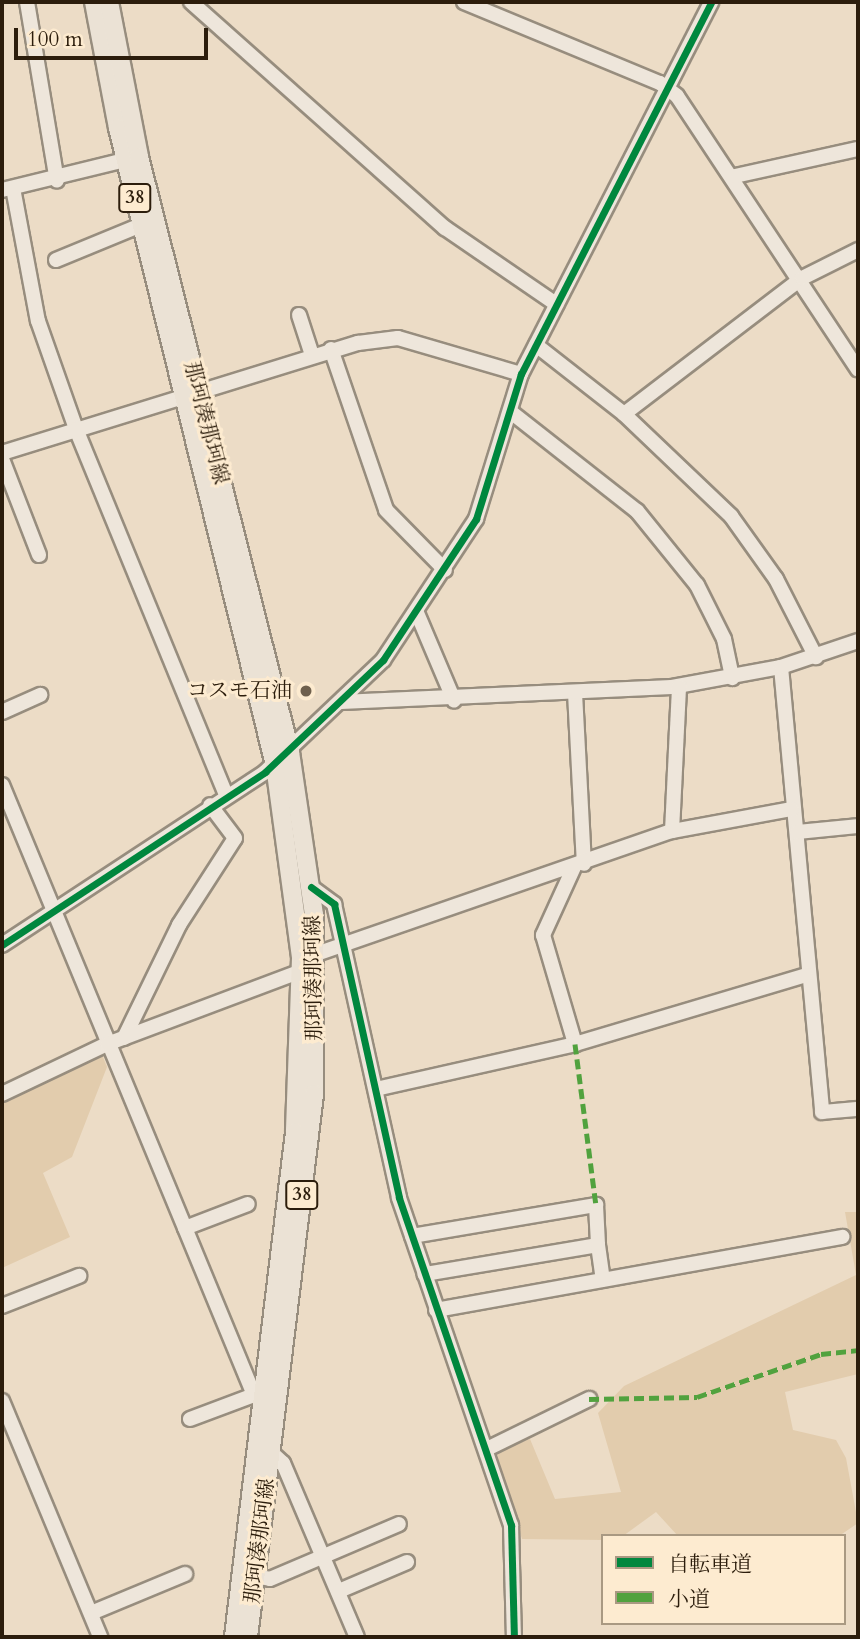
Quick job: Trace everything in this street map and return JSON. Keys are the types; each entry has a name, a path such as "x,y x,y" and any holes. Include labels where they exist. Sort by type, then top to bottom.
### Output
{"main road":[{"name":"那珂湊那珂線","path":"94,2 125,160 141,225 191,391 290,752 311,887 316,954 313,1094 248,1637"},
{"name":"那珂湊那珂線","path":"109,2 122,80 275,765 301,971 295,1132 258,1396 234,1637"}],"street":[{"path":"27,2 57,181"},
{"path":"191,2 444,228 556,304"},
{"path":"464,2 671,90 735,176 858,369"},
{"path":"2,945 210,805 275,765 341,702 417,613 445,570 492,483 521,374 631,153 671,90 711,2"},
{"path":"735,176 858,149"},
{"path":"125,160 57,181 7,189 38,321 76,429 226,795"},
{"path":"57,260 141,225"},
{"path":"624,414 802,278 858,250"},
{"path":"299,315 311,353"},
{"path":"2,453 311,353 398,338 521,374"},
{"path":"536,345 624,414 731,516 776,579 816,657"},
{"path":"331,349 386,510 445,570"},
{"path":"511,412 637,511 697,585 724,639 732,678"},
{"path":"2,459 39,555"},
{"path":"417,613 454,700"},
{"path":"341,702 454,700 679,686 781,667 858,641"},
{"path":"781,667 792,809 797,832 806,975 822,1112 858,1109"},
{"path":"672,831 679,686"},
{"path":"575,693 579,865 543,935 575,1044"},
{"path":"2,712 40,695"},
{"path":"2,785 107,1044 258,1396 190,1419"},
{"path":"124,1038 179,925 235,838 210,805"},
{"path":"316,954 345,947 672,831 792,809"},
{"path":"797,832 858,826"},
{"path":"311,887 334,904 412,1236 511,1525 514,1637"},
{"path":"2,1094 107,1044 301,971"},
{"path":"376,1089 575,1044 806,975"},
{"path":"186,1228 248,1204"},
{"path":"412,1236 596,1205 603,1280"},
{"path":"436,1310 843,1237"},
{"path":"424,1274 598,1245"},
{"path":"2,1306 79,1276"},
{"path":"486,1448 589,1399"},
{"path":"2,1401 6,1424 100,1637"},
{"path":"271,1452 283,1464 358,1637"},
{"path":"256,1576 270,1579 399,1524"},
{"path":"339,1591 407,1562"},
{"path":"91,1613 185,1574"}],"shaded area":[{"path":"101,1052 107,1067 72,1157 43,1173 70,1237 2,1268 2,1099"},
{"path":"845,1212 858,1212 858,1374 785,1392 793,1430 836,1440 846,1458 858,1523 842,1534 676,1534 656,1512 626,1534 601,1534 601,1540 522,1539 494,1452 530,1439 555,1499 621,1492 598,1413 624,1386 856,1275"}],"marked path":[{"path":"575,1044 596,1205"},
{"path":"589,1399 697,1397 821,1354 858,1350"}],"cycle path":[{"path":"2,945 265,772 383,660 476,519 521,374 711,2"},
{"path":"311,887 334,904 399,1198 511,1525 514,1637"}],"place":[{"name":"コスモ石油","path":"306,691"}]}
